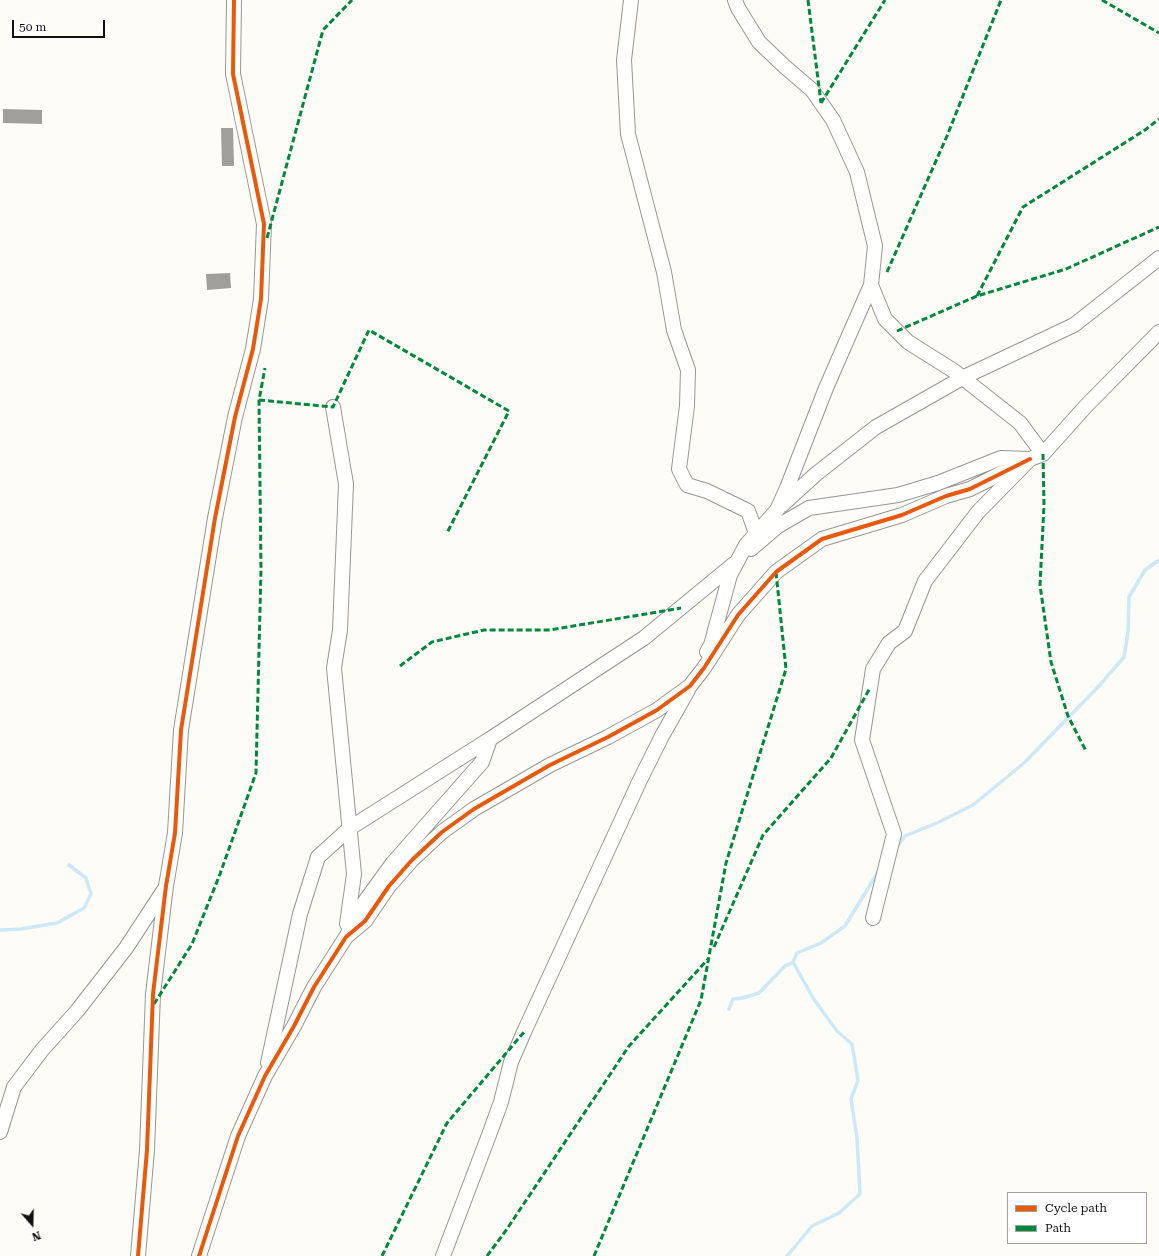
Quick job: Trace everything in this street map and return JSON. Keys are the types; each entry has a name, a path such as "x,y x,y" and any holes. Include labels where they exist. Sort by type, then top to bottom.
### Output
{"street":[{"path":"138,1256 147,1150 153,994 174,833 181,730 226,463 235,417 253,349 261,299 264,224 233,74 234,0"},
{"path":"631,0 624,60 628,134 664,272 674,330 688,370 687,406 679,469 687,485 708,491 748,511 756,533"},
{"path":"735,0 738,8 759,42 812,90 833,120 857,172 874,246 871,285 826,388 778,510"},
{"path":"443,1256 492,1129 501,1102 511,1062 640,780 711,645 730,575 746,544 778,510 816,474 876,427 964,377 1074,324 1159,258"},
{"path":"871,285 885,319 908,342 964,377 1020,423 1043,454"},
{"path":"346,937 365,921 389,886 412,860 442,832 474,809 550,765 608,737 657,710 690,686 704,668 738,615 776,572 822,539 902,515 946,496 970,489 1043,454 1086,406 1159,332"},
{"path":"333,407 346,484 340,630 334,668 354,874 346,937"},
{"path":"265,1076 300,914 318,857 350,828 490,739 644,638 778,526 808,508 898,495 938,483 1001,458 1030,459"},
{"path":"873,918 894,834 862,740 873,669 889,642 905,631 925,581 951,546 978,512 1030,459"},
{"path":"199,1256 238,1136 265,1076 294,1026 314,987 346,937 358,912 392,864 482,762 490,739"},
{"path":"0,1132 14,1087 42,1050 77,1011 126,948 166,886"}],"building":[{"path":"3,109 42,110 42,124 3,123"},
{"path":"221,128 233,128 234,166 222,166"},
{"path":"230,273 231,288 207,290 206,274"}],"waterway":[{"path":"896,848 905,836 939,822 973,805 1024,763 1098,687 1124,657 1128,632 1129,597 1145,570 1159,560"},
{"path":"0,930 21,929 57,923 84,908 91,894 86,878 69,865"},
{"path":"787,1256 812,1226 839,1213 860,1194 857,1138 851,1099 858,1080 852,1044 837,1031 813,998 793,962 797,953 821,943 845,926 878,872"},
{"path":"729,1009 733,999 743,998 759,993 785,966 793,962"}],"marked path":[{"path":"267,238 323,30 352,0"},
{"path":"808,0 821,103"},
{"path":"821,103 885,0"},
{"path":"887,272 947,136 1001,0"},
{"path":"1102,0 1159,33"},
{"path":"977,296 1023,207 1145,130 1159,119"},
{"path":"897,331 977,296 1066,269 1159,227"},
{"path":"259,400 333,407 369,330 509,411 447,533"},
{"path":"154,1004 192,944 220,874 256,773 261,569 259,400 265,368"},
{"path":"1043,454 1044,505 1040,585 1051,662 1068,716 1086,751"},
{"path":"594,1256 701,1000 726,863 786,669 776,572"},
{"path":"400,666 432,642 484,630 550,630 681,608"},
{"path":"714,947 763,835 831,758 870,688"},
{"path":"487,1256 507,1229 629,1046 709,958"},
{"path":"382,1256 447,1123 524,1032"}],"cycle path":[{"path":"138,1256 147,1150 153,994 166,886 175,833 181,730 215,518 235,417 253,349 261,299 264,224 233,74 234,0"},
{"path":"199,1256 238,1136 265,1076 294,1026 314,987 346,937 365,921 389,886 412,860 442,832 474,809 550,765 608,737 657,710 690,686 704,668 738,615 776,572 822,539 902,515 946,496 970,489 1030,459"}]}
